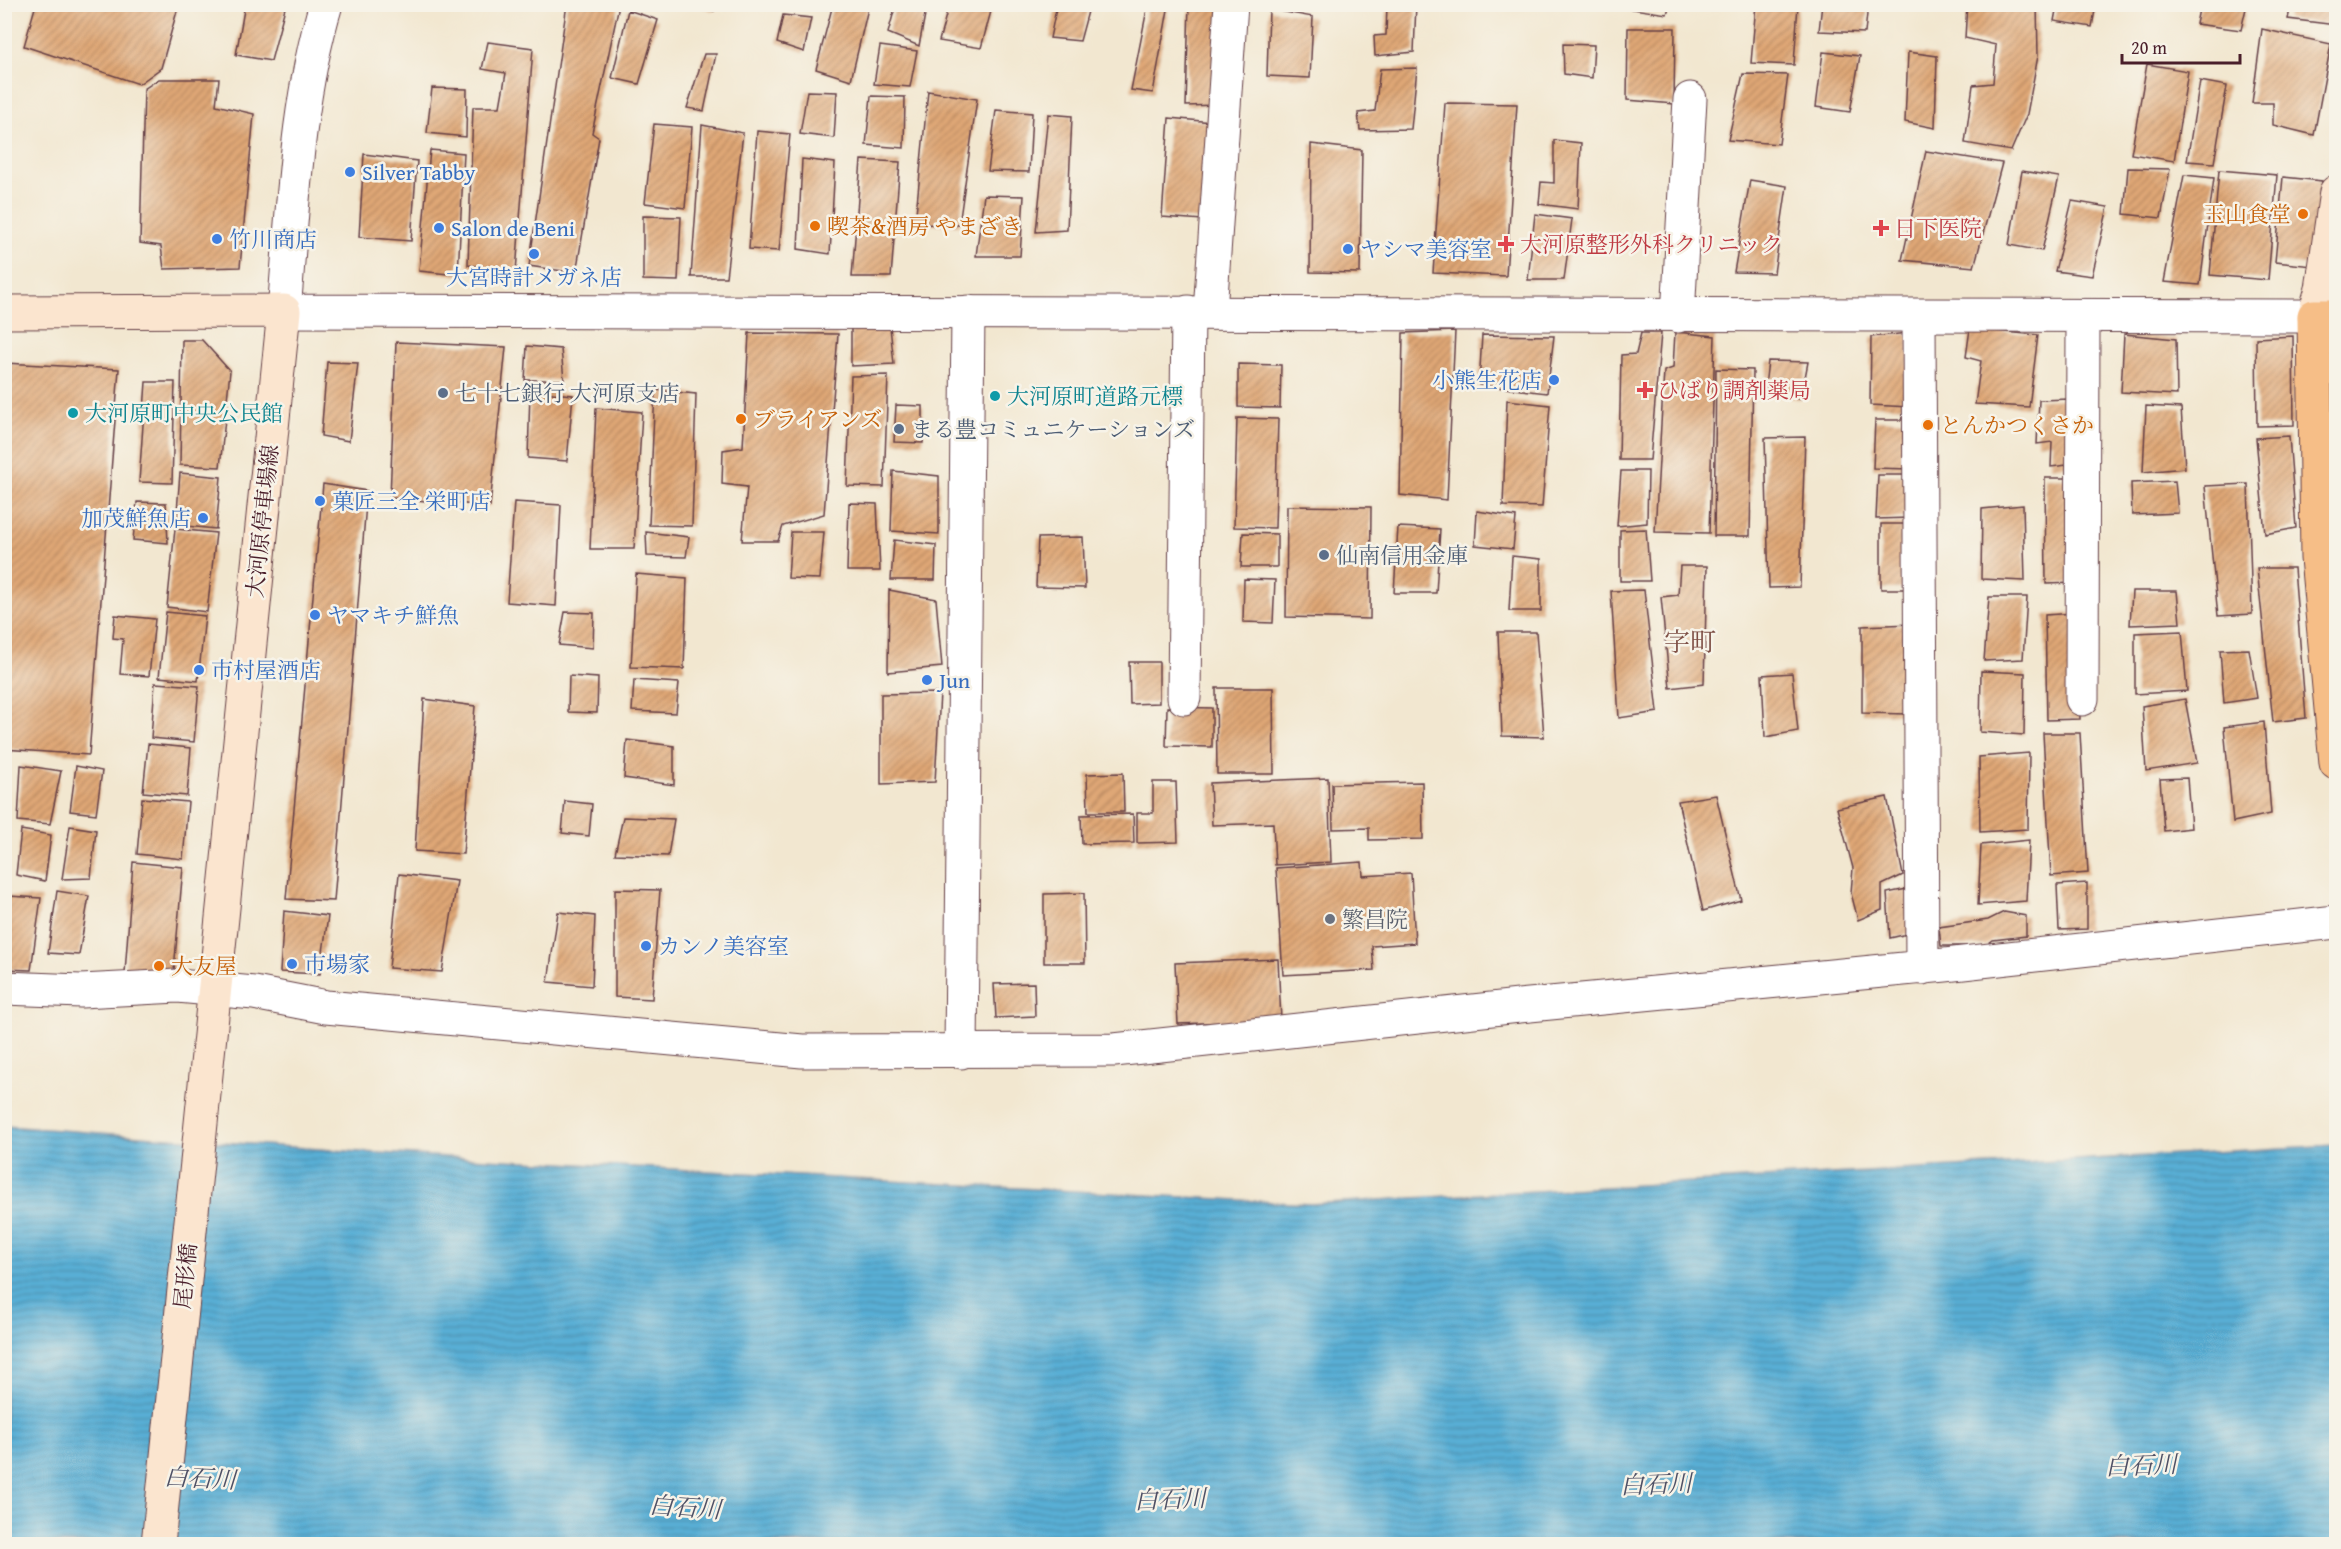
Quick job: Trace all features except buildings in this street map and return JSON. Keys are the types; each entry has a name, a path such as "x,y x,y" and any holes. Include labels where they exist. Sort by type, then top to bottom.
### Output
{"main road":[{"path":"2337,192 2322,289 2325,316 2317,558 2337,763"},
{"path":"4,312 284,311"},
{"name":"大河原停車場線","path":"213,999 284,311"},
{"name":"尾形橋","path":"158,1545 213,999"}],"street":[{"path":"326,4 314,44 301,117 284,311 1199,312 1919,317 2325,316"},
{"path":"1184,698 1199,312 1231,4"},
{"path":"1678,315 1690,99"},
{"path":"961,1052 968,312"},
{"path":"2082,699 2083,316"},
{"path":"1919,317 1922,968"},
{"path":"4,988 81,991 178,986 213,999 254,993 326,1007 802,1051 1113,1050 1601,998 1922,968 2337,922"}],"water":[{"name":"白石川","path":"4,1126 359,1152 1310,1204 2336,1145 2336,1544 5,1544"}],"place":[{"name":"Silver Tabby","path":"350,172"},
{"name":"玉山食堂","path":"2303,214"},
{"name":"喫茶&酒房 やまざき","path":"815,226"},
{"name":"Salon de Beni","path":"439,228"},
{"name":"日下医院","path":"1881,228"},
{"name":"竹川商店","path":"217,239"},
{"name":"大河原整形外科クリニック","path":"1506,244"},
{"name":"ヤシマ美容室","path":"1348,249"},
{"name":"大宮時計メガネ店","path":"534,254"},
{"name":"小熊生花店","path":"1554,380"},
{"name":"ひばり調剤薬局","path":"1645,390"},
{"name":"七十七銀行 大河原支店","path":"443,393"},
{"name":"大河原町道路元標","path":"995,396"},
{"name":"大河原町中央公民館","path":"73,413"},
{"name":"ブライアンズ","path":"741,419"},
{"name":"とんかつくさか","path":"1928,425"},
{"name":"まる豊コミュニケーションズ","path":"899,429"},
{"name":"菓匠三全 栄町店","path":"320,501"},
{"name":"加茂鮮魚店","path":"203,518"},
{"name":"仙南信用金庫","path":"1324,555"},
{"name":"ヤマキチ鮮魚","path":"315,615"},
{"name":"市村屋酒店","path":"199,670"},
{"name":"Jun","path":"927,680"},
{"name":"繁昌院","path":"1330,919"},
{"name":"カンノ美容室","path":"646,946"},
{"name":"市場家","path":"292,964"},
{"name":"大友屋","path":"159,966"}],"district":[{"name":"字町","path":"1690,641"}]}
